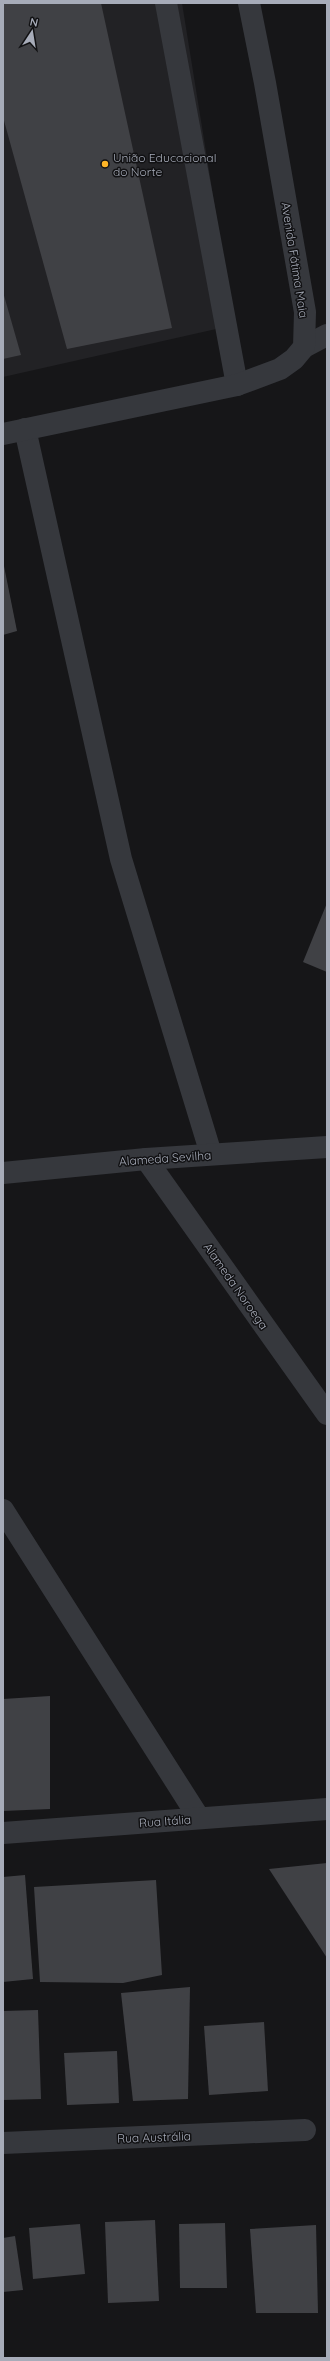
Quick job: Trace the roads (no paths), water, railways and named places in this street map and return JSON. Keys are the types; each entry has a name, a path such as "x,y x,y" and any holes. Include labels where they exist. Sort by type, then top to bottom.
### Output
{"street":[{"path":"166,3 237,385"},
{"name":"Avenida Fátima Maia","path":"249,3 265,83 305,312 304,347"},
{"path":"3,434 237,385 280,369 294,360 304,347 327,335"},
{"path":"25,429 121,859 211,1154"},
{"name":"Alameda Sevilha","path":"3,1173 146,1159 327,1147"},
{"name":"Alameda Noroega","path":"146,1159 327,1414"},
{"path":"3,1510 199,1818"},
{"name":"Rua Itália","path":"3,1833 327,1809"},
{"name":"Rua Austrália","path":"3,2143 305,2130"}],"place":[{"name":"União Educacional do Norte","path":"105,164"}]}
